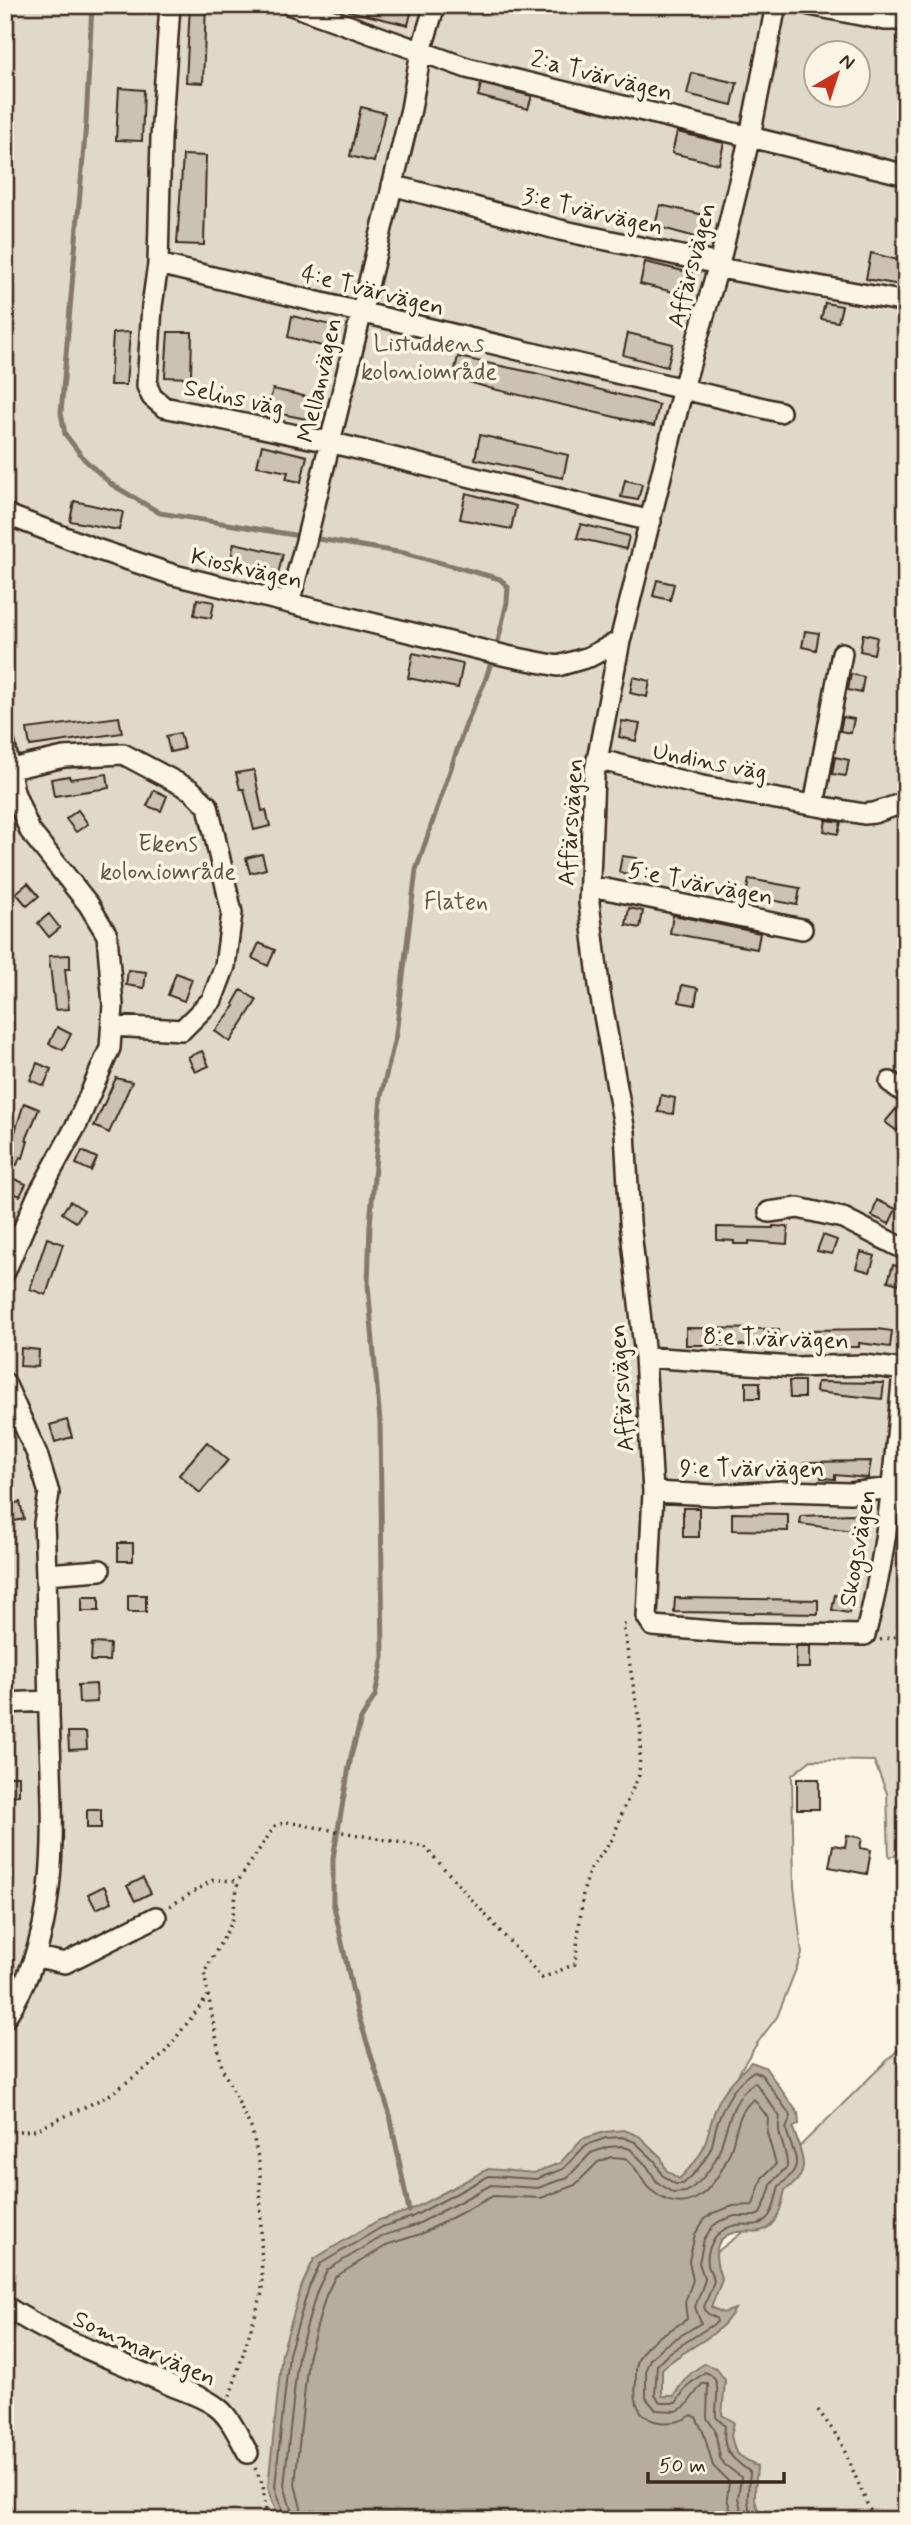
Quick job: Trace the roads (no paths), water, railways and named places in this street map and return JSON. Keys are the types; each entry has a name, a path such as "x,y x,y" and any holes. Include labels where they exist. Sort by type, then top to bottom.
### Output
{"lane":[{"name":"Selins väg","path":"170,5 161,138 158,264 152,306 147,386 152,397 164,407 329,442 651,521"},
{"name":"2:a Tvärvägen","path":"291,5 467,68 906,175"},
{"name":"Mellanvägen","path":"289,603 411,109 421,51 435,5"},
{"name":"Affärsvägen","path":"648,1617 653,1492 645,1357 630,1222 625,1132 600,993 589,903 594,776 620,641 682,388 719,264 750,136 776,5"},
{"path":"810,5 885,20 906,20"},
{"name":"3:e Tvärvägen","path":"392,185 560,230 719,264 725,269 906,302"},
{"name":"4:e Tvärvägen","path":"158,264 780,412"},
{"name":"Kioskvägen","path":"5,514 174,576 507,656 558,666 589,657 620,641"},
{"path":"814,804 842,653"},
{"path":"5,745 14,792 30,831 89,905 107,934 113,1005 110,1048 77,1124 37,1197 5,1272"},
{"path":"11,769 64,757 122,754 191,790 208,806 232,913 225,966 212,1000 182,1030 112,1026"},
{"name":"Undins väg","path":"597,759 702,786 814,804 828,809 874,813 906,802"},
{"name":"5:e Tvärvägen","path":"591,886 802,929"},
{"path":"769,1212 798,1208 843,1218 906,1250"},
{"name":"8:e Tvärvägen","path":"645,1357 794,1367 864,1365 906,1371"},
{"name":"Skogsvägen","path":"648,1617 653,1626 736,1633 865,1634 877,1592 892,1488 902,1382 906,1371"},
{"path":"5,1383 37,1454 49,1493 44,1523 53,1849 44,1924 37,1956 5,2018"},
{"name":"9:e Tvärvägen","path":"653,1492 714,1495 783,1491 850,1493 892,1488"},
{"path":"46,1574 100,1570"},
{"path":"5,1703 49,1701"},
{"path":"37,1956 65,1963 156,1917"},
{"name":"Sommarvägen","path":"5,2306 26,2320 74,2344 133,2367 216,2406 248,2453"}],"water":[{"path":"751,2062 765,2067 798,2113 799,2124 793,2128 802,2155 802,2170 800,2177 785,2190 778,2214 770,2226 759,2231 729,2234 719,2244 716,2258 722,2280 711,2307 723,2313 735,2309 711,2336 662,2369 662,2396 674,2396 687,2378 704,2364 716,2368 725,2380 722,2415 734,2422 731,2436 736,2453 757,2467 756,2502 767,2520 279,2520 268,2487 282,2353 302,2285 314,2259 379,2220 409,2211 488,2169 534,2173 560,2163 582,2139 605,2132 624,2130 639,2136 661,2157 666,2170 679,2179 701,2153 722,2096"}],"waterway":[{"path":"92,5 86,123 61,413 65,434 84,459 111,484 160,513 404,553 500,579 508,587 498,641 485,681 466,724 416,870 396,1034 381,1096 370,1225 368,1285 380,1422 383,1657 375,1696 361,1719 351,1756 333,1858 333,1902 357,2011 390,2115 409,2211"}],"park label":[{"name":"Listuddens koloniområde","path":"429,357"},
{"name":"Ekens koloniområde","path":"168,857"},
{"name":"Flaten","path":"456,901"}]}
